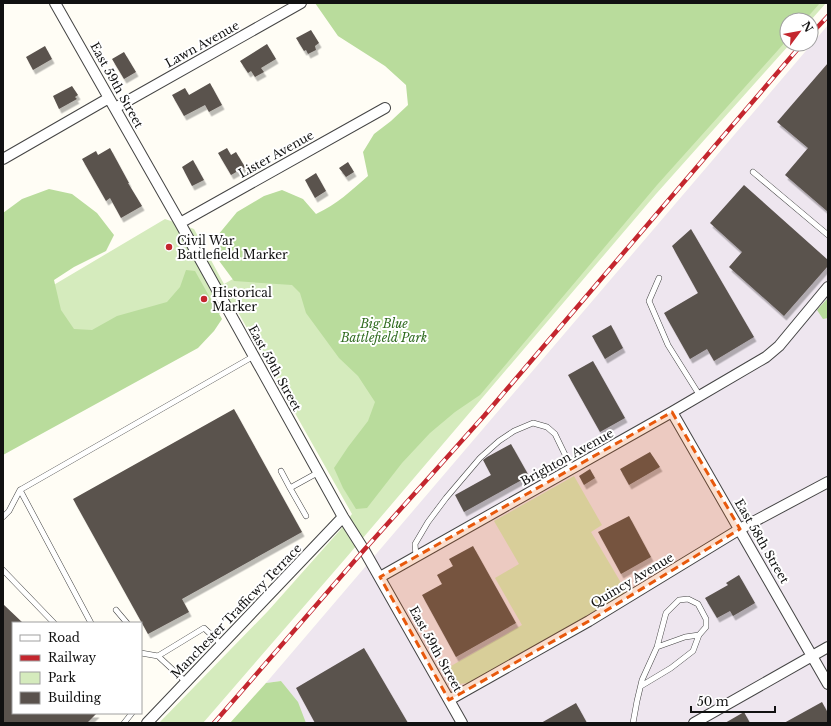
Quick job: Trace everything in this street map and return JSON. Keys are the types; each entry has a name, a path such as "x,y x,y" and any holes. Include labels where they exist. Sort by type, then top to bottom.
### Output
{"street":[{"name":"East 59th Street","path":"55,3 180,223 343,517 380,577 462,723"},
{"name":"Lawn Avenue","path":"115,108 301,3"},
{"path":"3,159 109,98"},
{"name":"Lister Avenue","path":"180,223 385,108"},
{"name":"Brighton Avenue","path":"380,577 700,396 766,356 779,346 828,287"},
{"name":"East 58th Street","path":"672,412 828,684"},
{"name":"Quincy Avenue","path":"449,700 590,621 740,530 828,482"},
{"name":"Manchester Trafficwy Terrace","path":"147,723 343,517"},
{"path":"694,723 828,647"}],"lane":[{"path":"753,172 828,235"},
{"path":"659,278 649,301 668,345 700,396"},
{"path":"3,517 20,490 254,356"},
{"path":"416,556 415,544 428,522 446,498 480,458 499,441 514,431 533,423 548,426 555,434 572,469"},
{"path":"281,471 306,516"},
{"path":"290,488 319,472"},
{"path":"20,490 90,622"},
{"path":"3,570 53,622"},
{"path":"634,723 642,680 657,647 666,613 679,600 688,599 698,604 706,619 706,627 699,635 693,651 672,668 641,686"},
{"path":"116,610 126,622"},
{"path":"158,656 204,628 221,644"},
{"path":"657,647 685,637 699,635"},
{"path":"142,653 158,656 186,682"},
{"path":"124,723 131,714"}],"highlighted area":[{"path":"672,412 740,529 589,621 449,700 380,577"}],"shaded area":[{"path":"828,25 828,723 305,723 281,681 266,683 805,52 819,52 819,36"}],"green space":[{"name":"Big Blue Battlefield Park","path":"315,3 820,3 812,12 779,12 779,49 657,185 480,395 455,412 430,433 402,463 367,508 356,509 343,488 334,468 368,421 375,402 358,376 339,358 306,313 300,293 292,285 234,281 217,258 218,235 237,212 264,196 282,190 303,199 316,214 344,197 368,176 363,152 374,134 408,105 406,85 385,66 338,36"},
{"name":"Big Blue Battlefield Park","path":"449,3 826,3 818,12 779,12 779,52 783,52 656,194 203,723 159,723 268,611 341,529 352,514 234,305 3,445 3,315 165,219 194,229 224,284 516,120"},
{"path":"49,189 72,194 97,213 114,235 106,251 74,267 54,280 61,310 74,329 92,330 117,316 167,302 180,287 186,270 195,271 222,319 214,331 198,348 3,455 3,213 22,199"},
{"path":"828,298 828,318 823,319 817,310"},
{"path":"574,476 602,525 591,532 627,593 469,683 458,684 451,682 444,670 522,625 495,578 519,564 494,521"},
{"path":"281,681 298,702 306,723 230,723 266,683"}],"building":[{"path":"311,30 319,43 315,46 316,50 308,54 306,50 304,51 296,38"},
{"path":"267,44 276,59 261,68 264,72 255,77 251,71 248,73 240,61"},
{"path":"45,46 52,59 33,70 26,57"},
{"path":"124,52 136,72 124,79 112,59"},
{"path":"828,63 828,212 785,175 808,148 777,122"},
{"path":"210,83 222,105 209,112 205,105 184,116 172,95 185,88 189,95"},
{"path":"72,86 78,95 75,97 77,99 59,109 53,96"},
{"path":"110,148 142,206 121,218 110,198 106,201 82,159 96,151 98,155"},
{"path":"227,148 231,155 236,152 245,167 231,175 218,153"},
{"path":"193,160 204,180 192,186 182,167"},
{"path":"348,162 354,172 346,177 339,168"},
{"path":"316,173 326,191 315,198 305,180"},
{"path":"744,185 828,260 828,266 784,316 729,267 742,252 710,223"},
{"path":"691,229 754,337 714,361 707,349 690,359 664,313 698,293 672,246"},
{"path":"611,325 623,348 605,359 592,336"},
{"path":"593,361 625,418 600,432 568,375"},
{"path":"234,409 302,532 182,599 189,612 148,634 73,499"},
{"path":"511,444 529,476 464,512 455,495 491,475 483,460"},
{"path":"650,452 660,467 629,485 620,469"},
{"path":"590,469 595,478 584,485 579,476"},
{"path":"629,516 651,557 621,574 598,532"},
{"path":"473,546 516,623 456,657 422,595 442,584 437,575 453,566 449,559"},
{"path":"739,575 755,603 733,616 730,611 717,618 705,598 728,585 726,583"},
{"path":"3,604 22,622 12,622 12,714 96,714 87,723 3,723"},
{"path":"364,648 408,723 315,723 296,688"},
{"path":"822,702 828,713 828,723 784,723"},
{"path":"576,703 587,723 541,723"},
{"path":"744,712 750,723 725,723"}],"railway":[{"path":"819,26 828,16"},
{"path":"214,723 364,550 484,416 795,52"}],"place":[{"name":"Civil War Battlefield Marker","path":"169,247"},
{"name":"Historical Marker","path":"204,299"}]}
